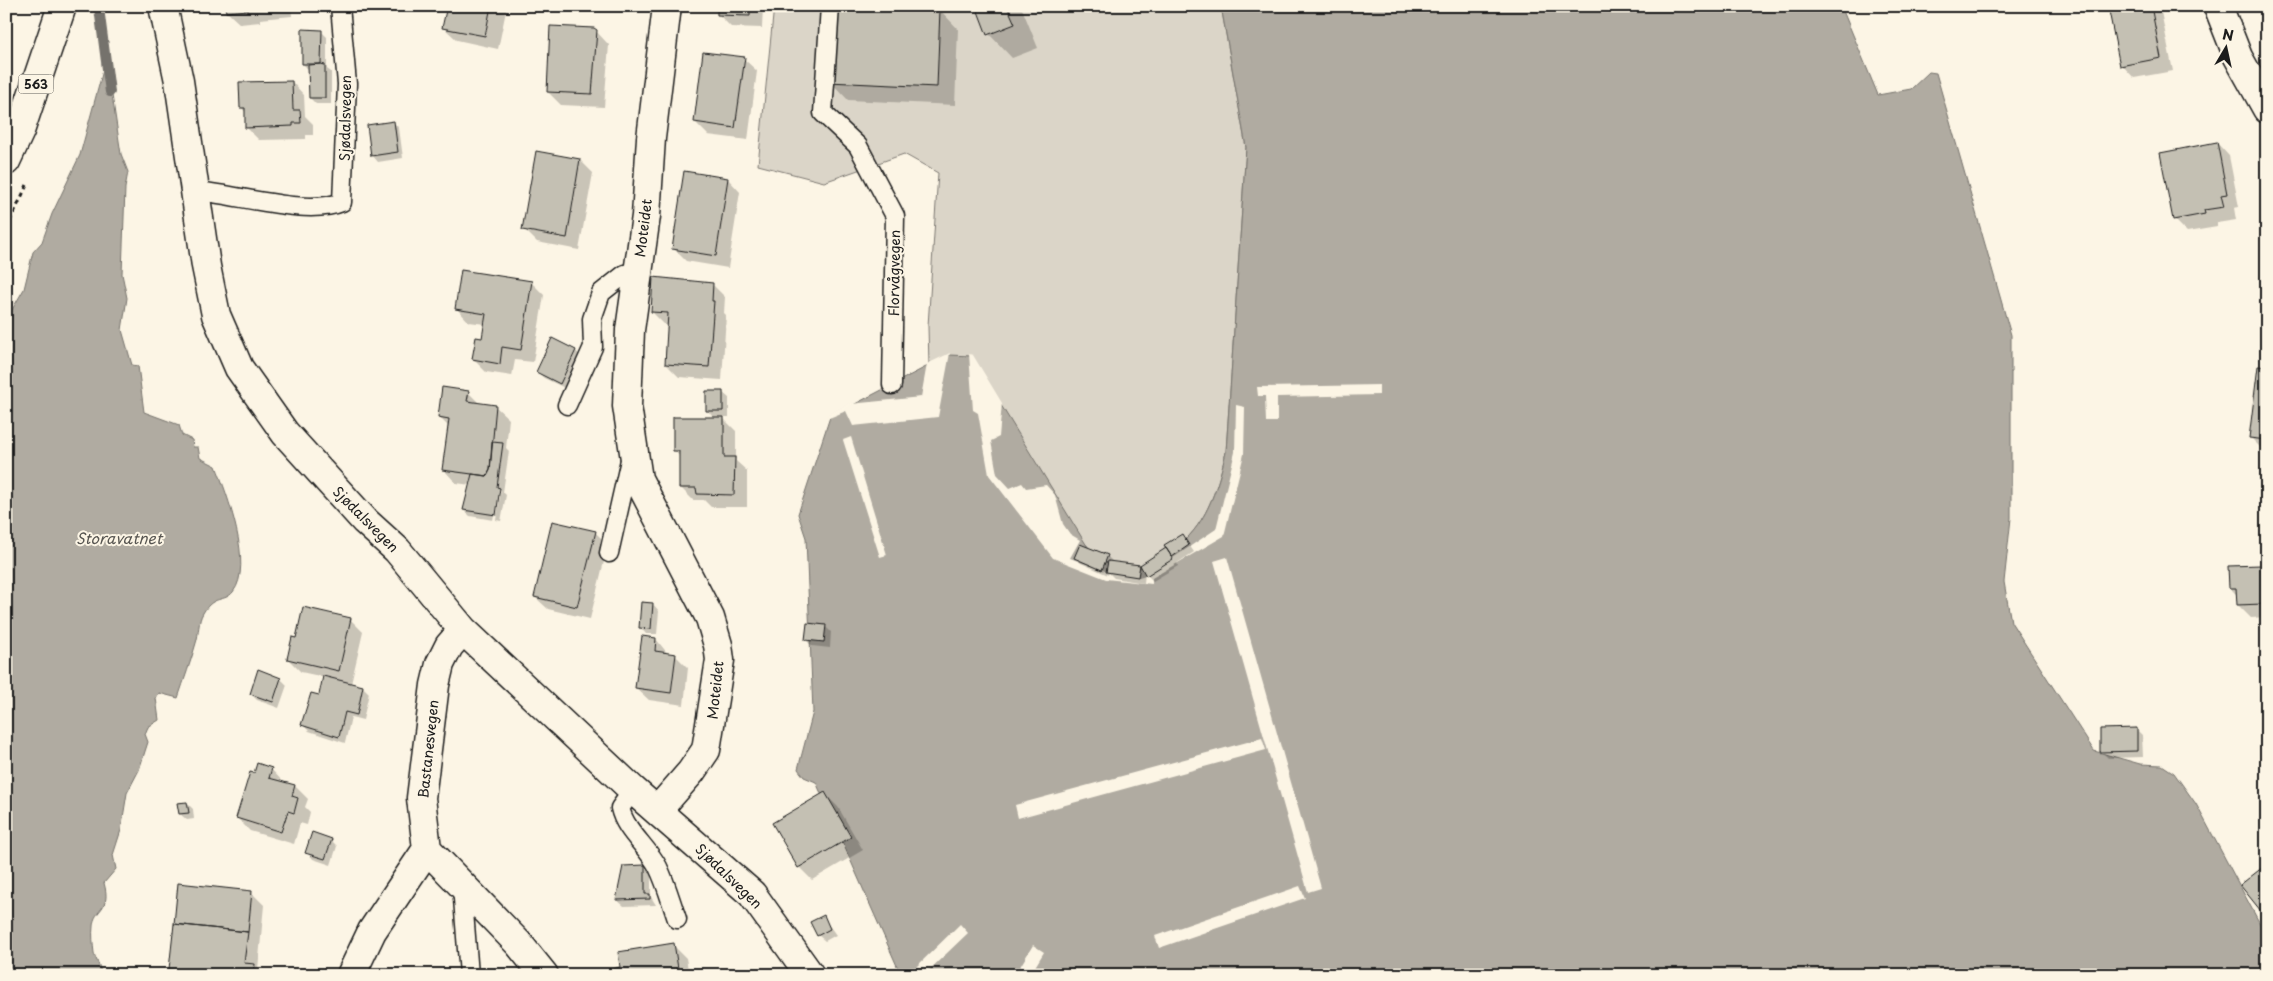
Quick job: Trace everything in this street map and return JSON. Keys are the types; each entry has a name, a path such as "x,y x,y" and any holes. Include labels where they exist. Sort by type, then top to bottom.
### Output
{"street":[{"name":"563","path":"6,161 20,131 62,6"},
{"name":"Sjødalsvegen","path":"163,6 179,81 194,191 216,315 239,368 285,433 365,521 397,550 463,630 633,790 752,894 810,975"},
{"name":"Moteidet","path":"657,811 691,772 706,750 720,660 718,645 710,618 638,479 626,406 630,330 646,216 651,138 667,6"},
{"path":"2218,6 2238,57 2266,106"},
{"name":"Bastanesvegen","path":"427,849 421,798 435,685 440,664 449,646 463,630"},
{"path":"351,975 372,931 427,849 518,944 544,975"}],"lane":[{"name":"Sjødalsvegen","path":"194,191 291,205 332,206 342,202 347,84 340,6"},
{"name":"Florvågvegen","path":"830,6 823,113 858,146 895,216 892,385"},
{"path":"567,405 593,347 592,319 601,293 625,274 638,272"},
{"name":"Moteidet","path":"609,553 632,450"},
{"path":"633,790 620,808 623,822 648,850 658,869 677,919"},
{"path":"462,885 469,975"}],"shaded area":[{"path":"774,6 1221,6 1246,147 1226,452 1220,475 1205,513 1196,528 1183,542 1150,563 1127,572 1099,559 929,366 928,326 938,173 904,154 824,182 758,165"}],"water":[{"path":"1221,6 1841,6 1878,95 1911,89 1929,72 1936,73 2011,335 2011,518 2004,582 2011,622 2094,751 2140,764 2162,765 2174,773 2196,804 2267,937 2265,975 901,975 816,782 804,777 798,769 813,712 806,538 798,514 830,417 949,355 971,356 1087,546 1099,559 1127,572 1150,563 1183,542 1196,528 1205,513 1220,475 1226,452 1246,147"},
{"name":"Storavatnet","path":"105,63 121,154 128,172 125,188 122,274 127,298 122,330 132,365 138,366 144,412 179,425 182,435 192,440 193,447 198,447 200,458 216,466 232,511 240,548 241,565 239,580 233,592 211,603 201,616 196,643 178,698 159,693 156,698 159,720 148,727 145,734 148,742 139,770 127,793 121,830 113,855 116,869 104,883 106,899 94,920 94,953 101,975 6,975 6,320 24,289 33,252 42,242 52,214 80,155"}],"pier":[{"path":"950,353 938,417 853,426 846,411 827,419 828,415 850,404 921,397 927,364"},
{"path":"969,354 973,355 1002,403 999,437 991,441 997,474 1010,488 1022,483 1026,488 1046,485 1055,495 1063,524 1070,534 1080,540 1070,558 1105,571 1139,577 1149,574 1216,529 1235,452 1236,405 1245,407 1244,454 1224,536 1152,578 1152,584 1106,579 1053,558 989,475 978,413 973,410"},
{"path":"1379,385 1379,395 1277,397 1277,422 1266,422 1265,396 1258,396 1257,387"},
{"path":"851,437 887,555 880,557 843,440"},
{"path":"1227,557 1321,888 1308,892 1214,561"},
{"path":"1262,738 1266,750 1018,818 1015,805"},
{"path":"1300,886 1305,898 1159,948 1155,936"},
{"path":"960,924 968,933 924,975 916,967"},
{"path":"1033,945 1044,952 1030,975 1015,975"}],"building":[{"path":"225,6 255,6 248,7 248,10 226,12"},
{"path":"447,6 491,6 485,36 442,28"},
{"path":"717,6 750,6 750,16 717,15"},
{"path":"832,6 940,9 937,87 828,82"},
{"path":"976,6 1007,6 1015,24 987,35"},
{"path":"2108,6 2151,6 2161,58 2120,66"},
{"path":"550,26 594,28 597,30 592,94 547,92"},
{"path":"302,29 322,30 321,64 302,64"},
{"path":"703,52 745,57 735,128 694,122"},
{"path":"308,65 325,65 325,98 309,98"},
{"path":"292,81 293,110 300,110 301,123 293,123 293,126 245,128 245,108 240,108 239,82"},
{"path":"394,121 398,152 371,156 367,125"},
{"path":"2217,142 2227,194 2221,195 2224,207 2204,210 2205,214 2173,220 2160,153"},
{"path":"536,151 580,159 567,238 522,230"},
{"path":"684,171 728,178 716,256 672,249"},
{"path":"461,270 532,281 521,350 502,347 500,364 472,359 476,337 482,338 486,314 455,309"},
{"path":"653,277 713,283 712,301 714,301 709,367 665,364 668,313 651,312"},
{"path":"552,338 576,350 560,384 536,372"},
{"path":"2258,366 2267,367 2267,440 2249,438"},
{"path":"442,387 469,391 467,401 496,405 490,470 487,476 442,470 449,419 438,417"},
{"path":"706,391 723,391 723,411 706,411"},
{"path":"673,417 724,417 724,457 735,457 734,495 697,494 696,488 679,488 679,451 673,451"},
{"path":"492,442 503,443 497,487 500,488 496,515 463,510 472,474 487,476 490,470"},
{"path":"552,521 596,531 577,607 534,597"},
{"path":"1182,534 1189,545 1172,557 1164,545"},
{"path":"1080,544 1108,555 1102,570 1074,558"},
{"path":"1166,548 1173,559 1146,576 1140,565"},
{"path":"1108,561 1140,565 1138,577 1106,572"},
{"path":"2261,565 2263,604 2237,605 2236,588 2229,588 2228,566"},
{"path":"641,602 653,603 651,629 639,628"},
{"path":"303,607 351,618 339,671 287,659 292,637 296,638"},
{"path":"807,623 826,625 824,642 805,640"},
{"path":"642,636 656,638 655,651 676,654 671,693 635,688"},
{"path":"258,669 281,678 273,702 250,694"},
{"path":"323,676 363,686 357,715 345,712 339,737 301,725 311,693 319,695"},
{"path":"2137,728 2137,751 2100,752 2100,729"},
{"path":"257,763 272,768 269,778 295,785 292,796 298,798 294,813 288,811 281,832 236,818 250,772 254,773"},
{"path":"825,792 851,837 798,868 772,823"},
{"path":"187,802 189,813 179,814 177,803"},
{"path":"312,832 332,839 325,859 305,853"},
{"path":"645,865 645,894 650,894 650,899 616,900 623,866"},
{"path":"2263,867 2267,872 2267,915 2265,916 2240,885"},
{"path":"178,883 252,891 248,932 174,924"},
{"path":"824,915 830,929 817,936 810,922"},
{"path":"174,924 248,932 244,963 255,964 254,975 222,975 169,969"},
{"path":"674,943 679,975 614,975 613,969 620,967 618,952"},
{"path":"180,970 222,975 179,975"}],"waterway":[{"path":"95,6 99,8 110,92"}]}
